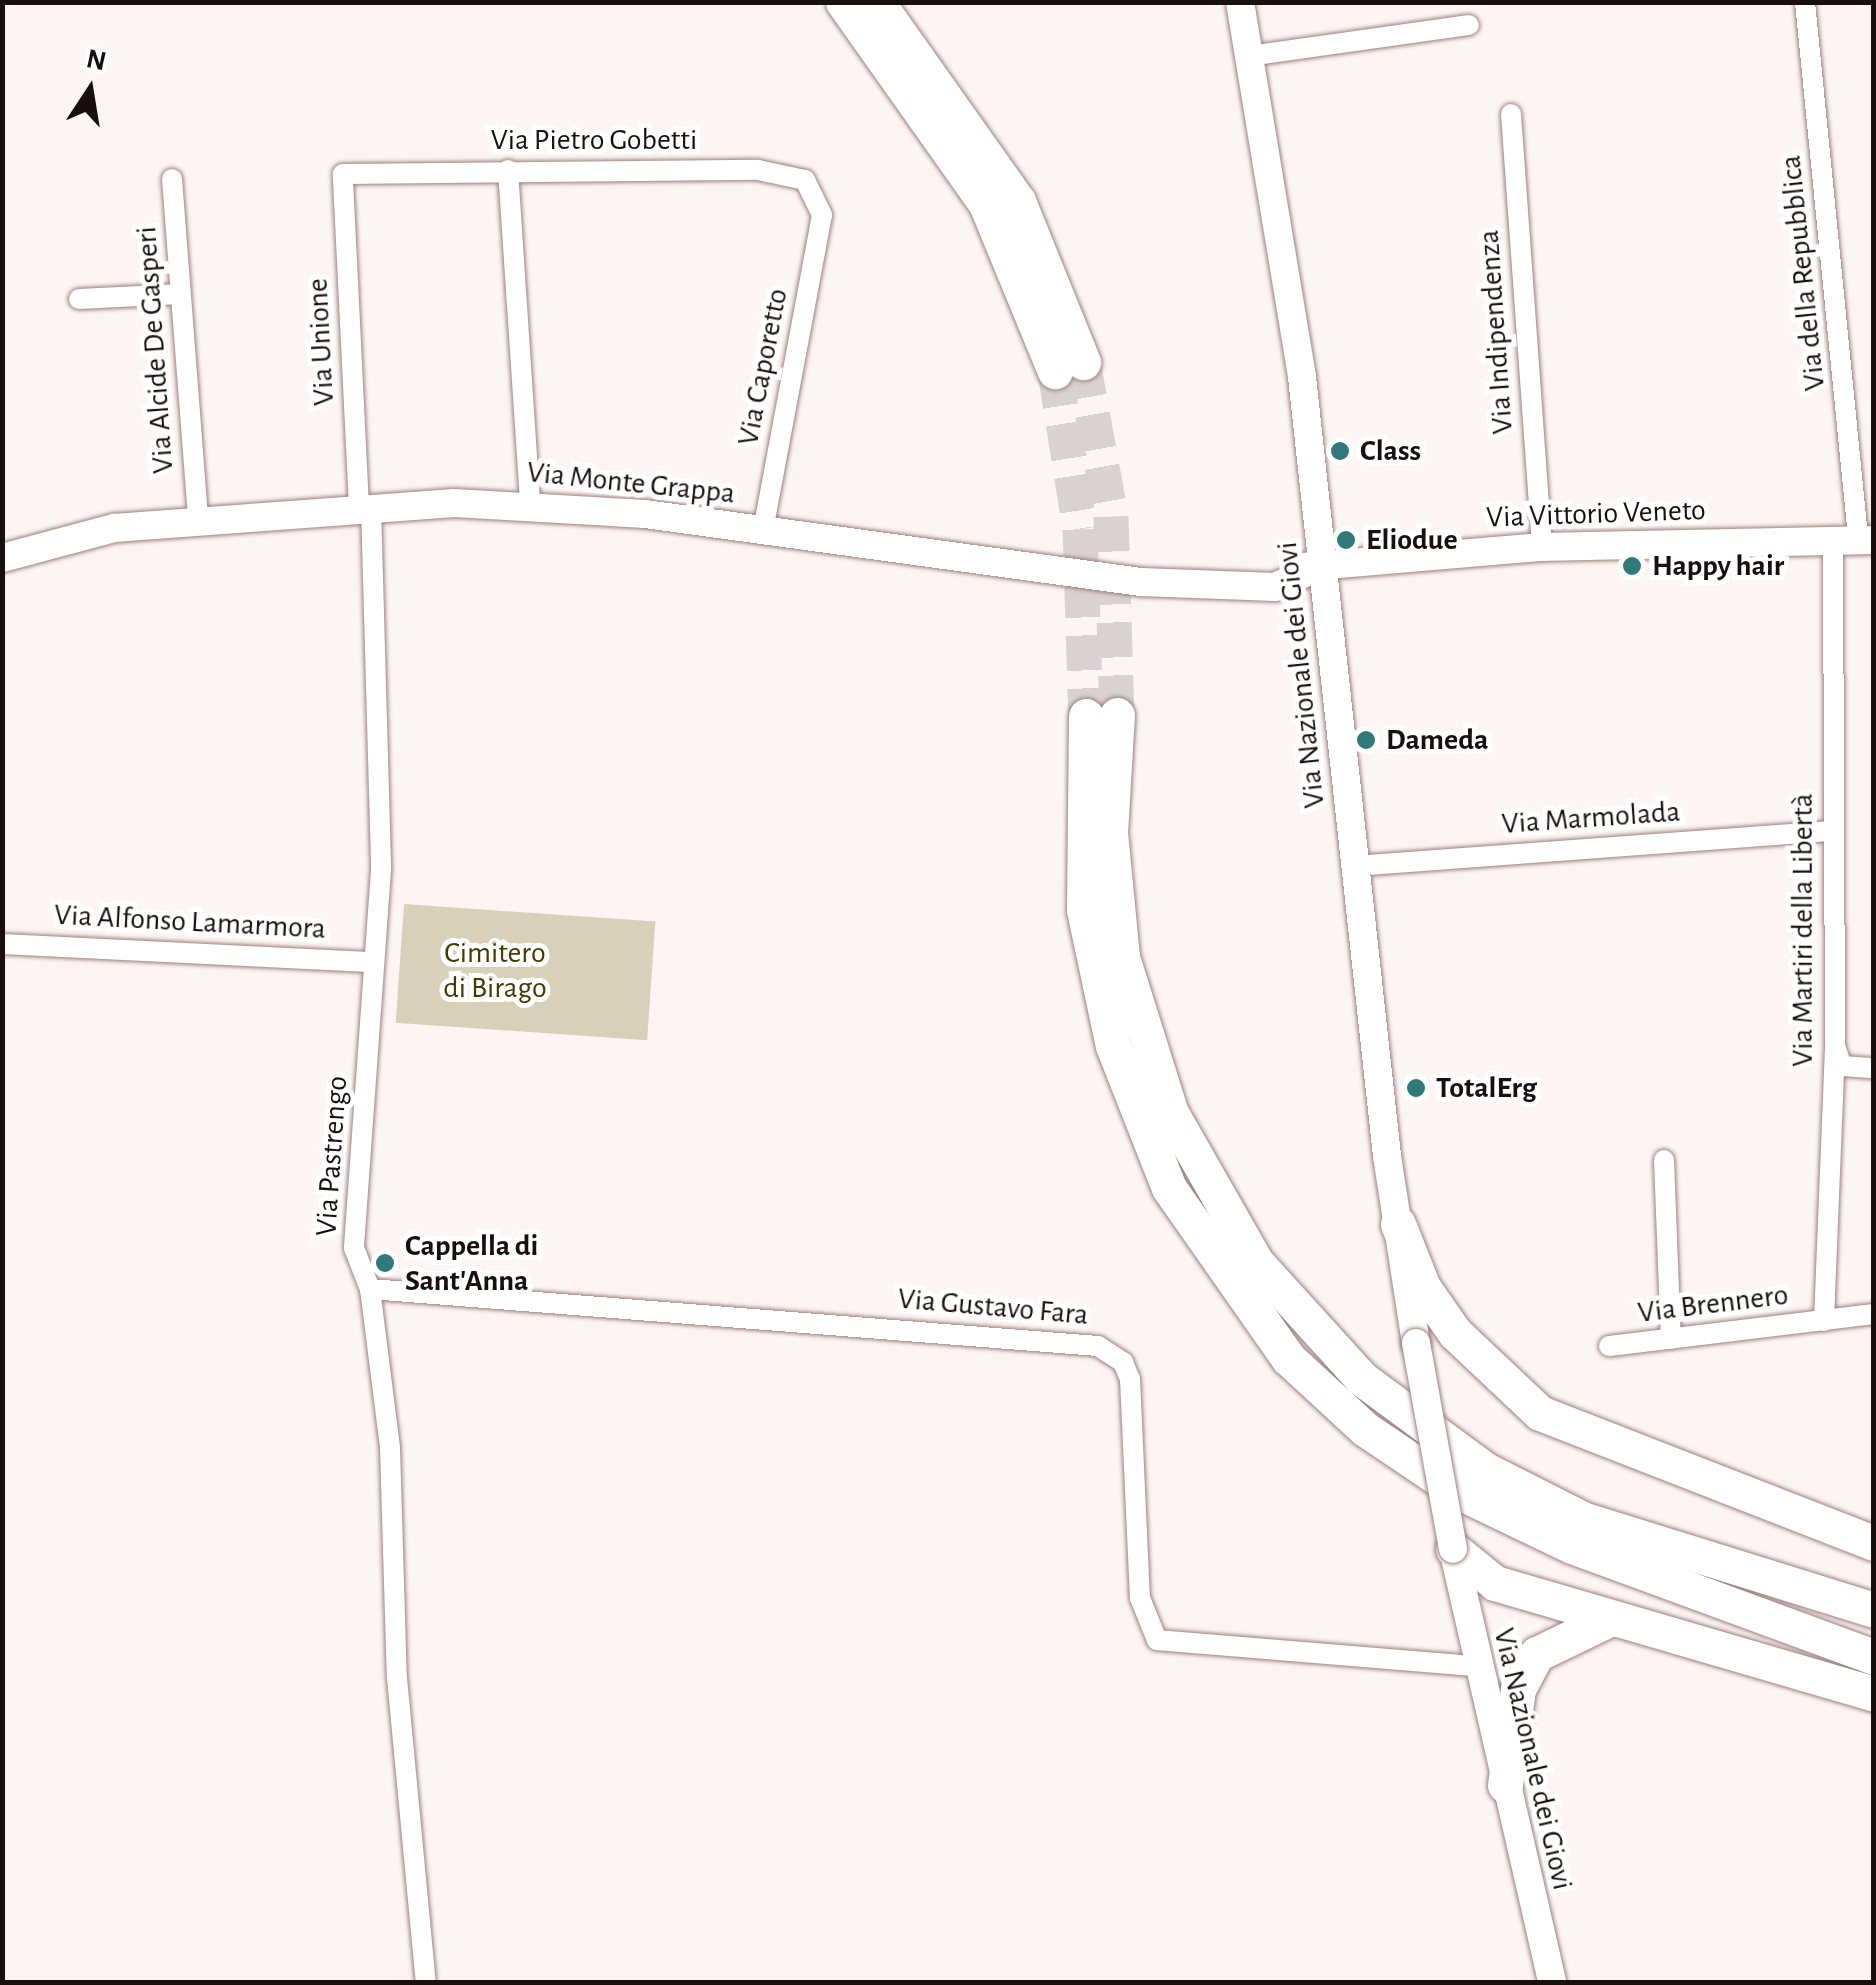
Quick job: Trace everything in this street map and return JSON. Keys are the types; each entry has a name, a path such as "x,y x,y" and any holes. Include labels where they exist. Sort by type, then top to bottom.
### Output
{"highway":[{"path":"842,2 986,204 1069,367 1018,200 878,2"},
{"path":"1874,1610 1585,1520 1486,1470 1361,1378 1256,1262 1171,1112 1122,958 1102,715 1079,846 1113,1046 1170,1188 1266,1333 1338,1407 1457,1491 1572,1546 1874,1656"},
{"path":"1398,1224 1422,1287 1506,1391 1574,1432 1874,1544"},
{"path":"1453,1549 1496,1582 1608,1620 1874,1694"},
{"path":"1504,1784 1518,1689 1537,1654 1608,1620"}],"main road":[{"name":"Via Nazionale dei Giovi","path":"1240,2 1322,565 1354,866 1416,1343 1476,1666 1552,1982"},
{"name":"Via Monte Grappa","path":"2,558 66,537 198,518 365,506 530,504 763,529 1034,570 1256,587 1322,565"},
{"name":"Via Vittorio Veneto","path":"1322,565 1542,547 1855,538"}],"street":[{"name":"Via della Repubblica","path":"1805,2 1855,538"},
{"path":"1249,56 1469,25"},
{"name":"Via Indipendenza","path":"1511,114 1542,547"},
{"path":"508,170 530,504"},
{"name":"Via Pietro Gobetti","path":"343,174 508,170 788,174 817,195 822,215"},
{"name":"Via Unione","path":"343,174 365,506"},
{"name":"Via Alcide De Gasperi","path":"172,179 198,518"},
{"name":"Via Caporetto","path":"763,529 822,215"},
{"path":"79,299 180,294"},
{"name":"Via Pastrengo","path":"365,506 381,870 354,1248 370,1290 426,1982"},
{"name":"Via Martiri della Libertà","path":"1824,1321 1835,1046 1833,830 1855,538"},
{"name":"Via Marmolada","path":"1354,866 1833,830"},
{"name":"Via Alfonso Lamarmora","path":"2,944 374,962"},
{"path":"1835,1046 1842,1066 1874,1068"},
{"path":"1664,1160 1671,1339"},
{"name":"Via Gustavo Fara","path":"370,1290 1098,1346 1123,1362 1130,1379 1140,1598 1157,1640 1476,1666"},
{"name":"Via Brennero","path":"1609,1346 1874,1314"}],"green space":[{"name":"Cimitero di Birago","path":"404,904 655,922 647,1040 396,1023"}],"tunnel":[{"path":"1083,362 1111,516 1117,715"},
{"path":"1055,371 1080,529 1086,716"}],"place":[{"name":"Class","path":"1340,451"},
{"name":"Eliodue","path":"1346,540"},
{"name":"Happy hair","path":"1632,566"},
{"name":"Dameda","path":"1366,740"},
{"name":"TotalErg","path":"1416,1088"},
{"name":"Cappella di Sant'Anna","path":"385,1263"}]}
